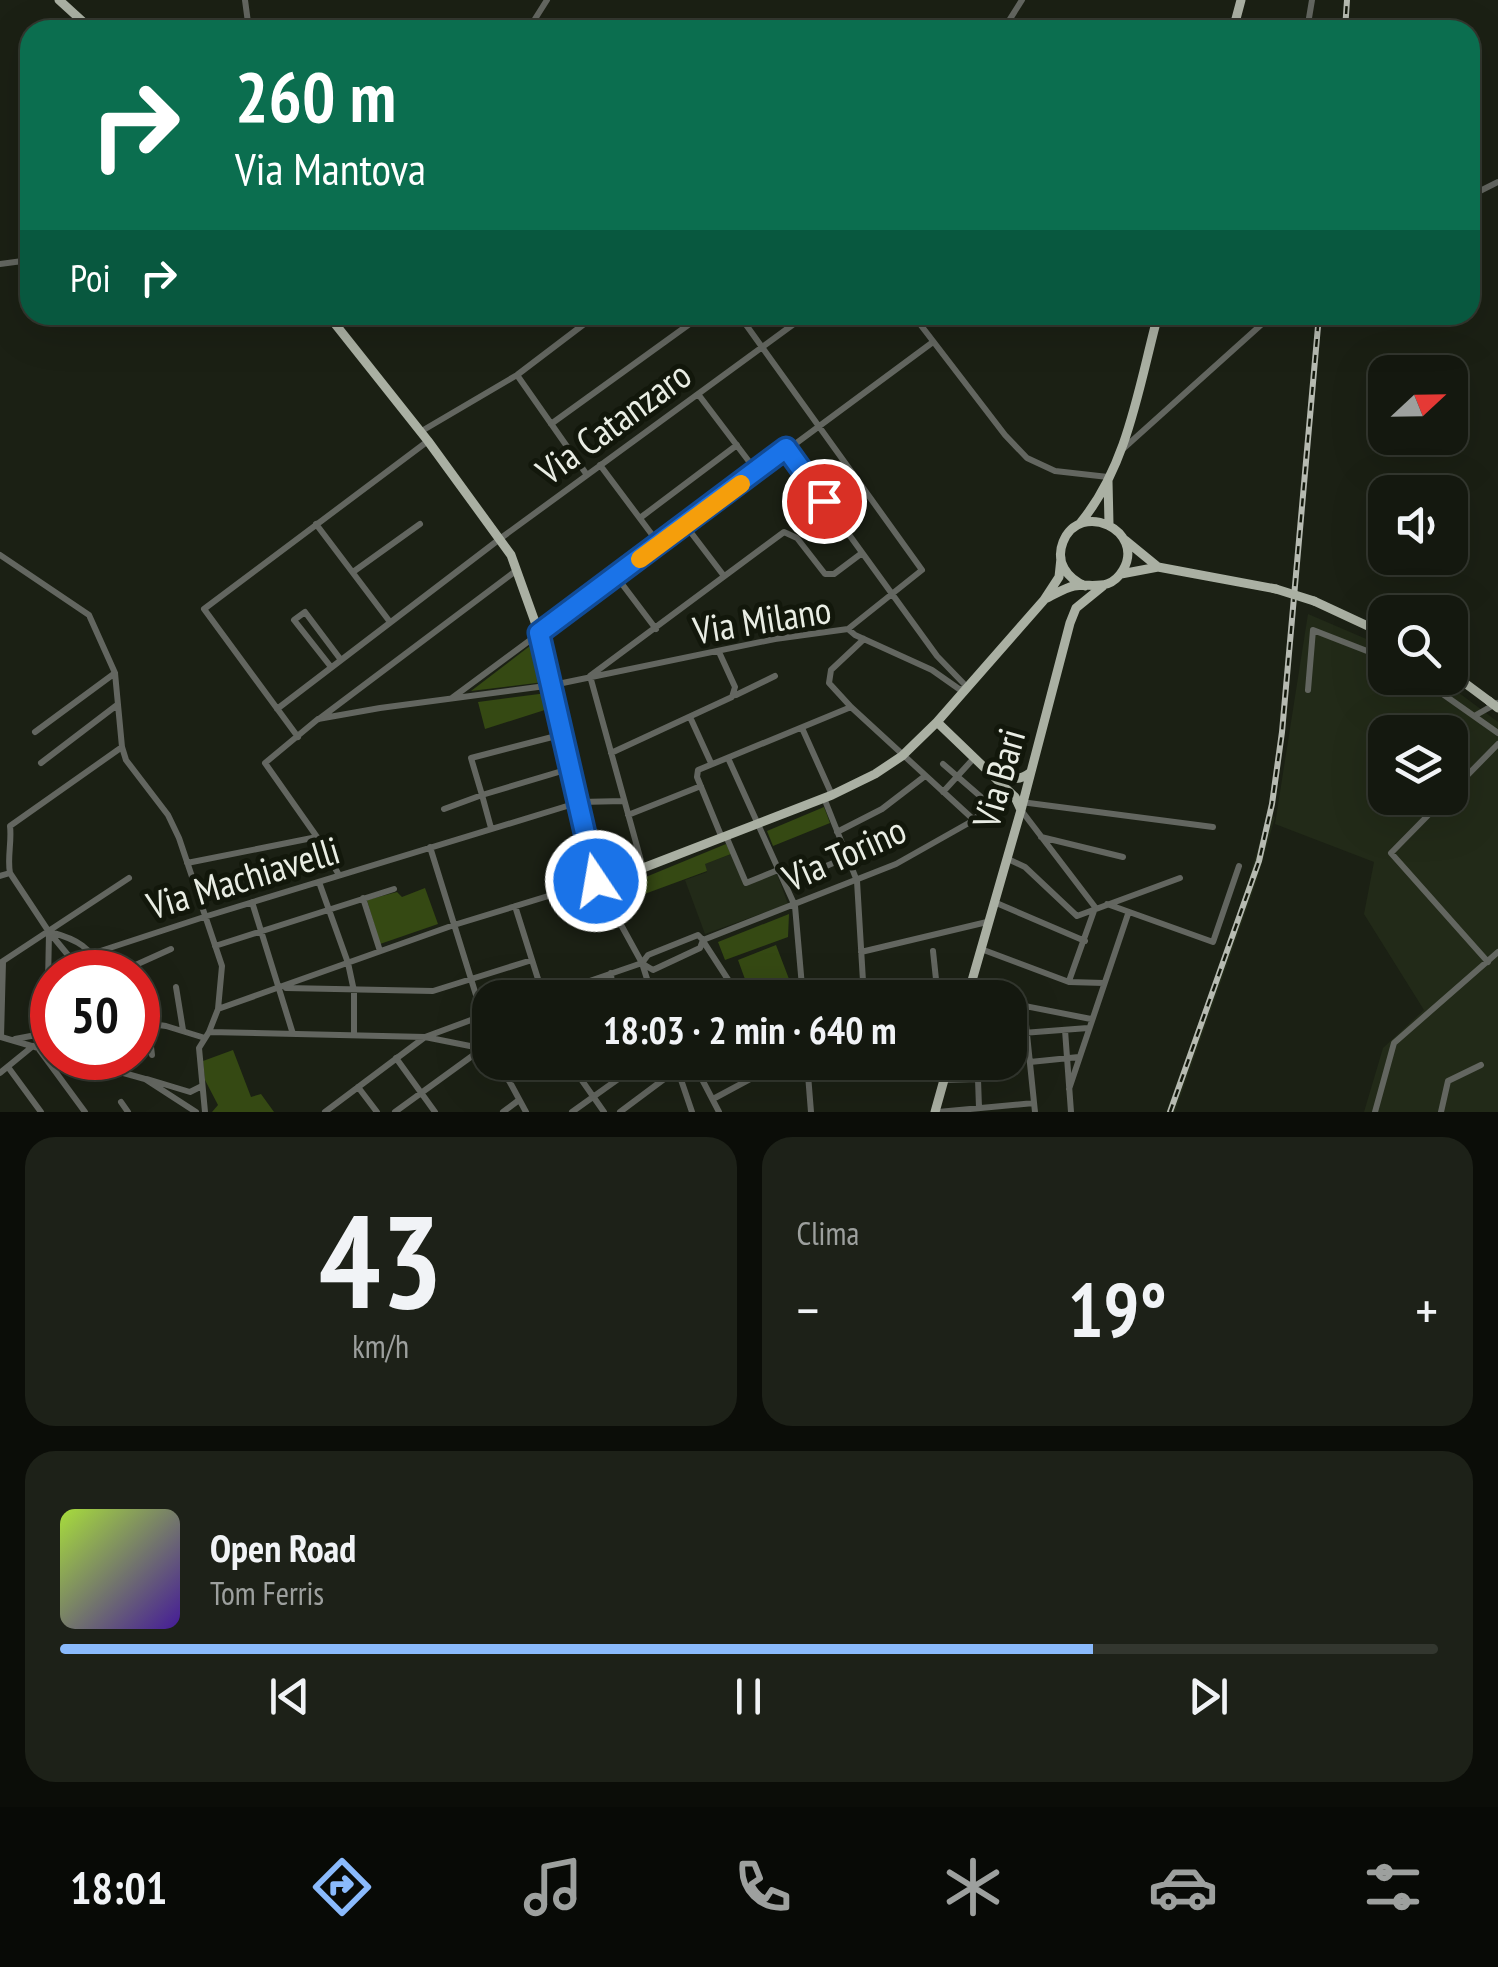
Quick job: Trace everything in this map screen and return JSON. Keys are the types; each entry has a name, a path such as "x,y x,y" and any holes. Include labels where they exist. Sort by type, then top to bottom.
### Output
{"main road":[{"path":"59,0 81,20"},
{"path":"337,325 501,538 517,570 539,633 596,881"},
{"path":"596,881 643,868 828,797 902,756 937,722 1044,600 1059,577 1064,538 1096,503 1122,450 1155,325"},
{"path":"1108,478 1109,524"},
{"path":"1079,524 1099,520 1109,524 1158,567"},
{"path":"1121,574 1128,557 1124,540"},
{"path":"1061,558 1070,577 1085,586"},
{"path":"1044,600 1075,586 1103,586 1121,574 1158,567 1276,589 1314,601 1368,626"},
{"name":"Via Bari","path":"972,980 1006,859 1016,795 1031,772 1076,608 1103,586"},
{"path":"1468,685 1495,704"},
{"path":"937,722 1016,795 1031,772"},
{"path":"596,881 611,885 643,868"},
{"path":"936,1112 944,1080"}],"street":[{"path":"420,432 516,375 583,325"},
{"path":"551,424 688,325"},
{"path":"747,325 922,570 848,629"},
{"name":"Via Catanzaro","path":"277,708 792,325"},
{"path":"921,325 1027,458 1054,471 1108,478"},
{"path":"1122,450 1261,325"},
{"path":"450,700 933,342"},
{"path":"516,375 587,475"},
{"path":"698,394 757,472"},
{"path":"298,737 204,608 428,441"},
{"path":"640,518 737,446"},
{"path":"786,448 937,656 968,688"},
{"path":"600,465 660,544"},
{"path":"316,524 390,622"},
{"path":"353,572 420,524"},
{"path":"685,525 724,576"},
{"path":"643,868 590,676 784,532 797,538 825,574 834,574 862,553"},
{"path":"0,555 86,612 115,673 122,746 134,772 168,815 222,966 218,1010 199,1048 200,1112 146,1080"},
{"path":"339,875 265,763 517,570"},
{"path":"616,576 656,629"},
{"path":"331,667 294,620 304,612 341,660"},
{"name":"Via Milano","path":"318,720 552,685 775,639 848,629 932,670 959,689 968,688"},
{"path":"1308,690 1313,630 1368,651"},
{"path":"864,640 829,676 833,688 974,820"},
{"path":"719,652 735,687 732,697"},
{"path":"932,670 937,656"},
{"path":"35,732 115,673"},
{"path":"611,753 776,676"},
{"path":"1446,695 1498,732"},
{"path":"1476,715 1495,704"},
{"path":"41,762 118,705"},
{"path":"778,870 746,883 701,786 698,770 851,707"},
{"path":"690,717 712,763"},
{"path":"802,728 857,881 863,980"},
{"path":"491,828 471,758 564,734"},
{"path":"1468,775 1498,744"},
{"path":"64,950 10,873 10,826 122,746"},
{"path":"943,792 974,757"},
{"path":"728,758 795,906 801,980"},
{"path":"944,764 988,804"},
{"path":"444,809 572,768"},
{"path":"837,832 882,809 925,776"},
{"path":"628,815 701,786"},
{"path":"1016,795 1214,827"},
{"path":"1016,795 1042,837 1096,907"},
{"name":"Via Torino","path":"703,940 896,864 974,820 996,796 1016,795"},
{"name":"Via Machiavelli","path":"101,950 580,802 624,801"},
{"path":"1428,815 1391,853 1488,962"},
{"path":"187,863 317,837"},
{"path":"1042,837 1122,856"},
{"path":"430,847 471,979"},
{"path":"785,884 848,858"},
{"path":"1006,859 1025,866 1074,915 1180,878"},
{"path":"1107,904 1213,942 1239,866"},
{"path":"0,876 10,873"},
{"path":"30,1045 0,1037 2,962 129,878"},
{"path":"318,881 348,963 354,991 354,1035"},
{"path":"218,1010 454,925 596,881 642,963 647,980"},
{"path":"608,902 611,885"},
{"path":"215,946 394,888"},
{"path":"363,898 380,952"},
{"path":"252,902 293,1034"},
{"path":"994,902 1085,941"},
{"path":"515,906 538,980"},
{"path":"1069,982 1096,907"},
{"path":"1070,1089 1128,914"},
{"path":"861,952 987,922"},
{"path":"49,932 76,938 89,950"},
{"path":"49,932 49,950"},
{"path":"593,980 642,963 648,956 698,934 729,980"},
{"path":"642,963 652,970 700,948 703,940"},
{"path":"160,954 172,949"},
{"path":"980,949 1069,982 1104,982"},
{"path":"933,950 937,980"},
{"path":"1374,1112 1394,1043 1497,954"},
{"path":"280,988 433,991 532,960"},
{"path":"611,974 612,980"},
{"path":"176,987 184,1031"},
{"path":"1027,1005 1091,1019"},
{"path":"324,1112 426,1037 472,1019"},
{"path":"160,1025 207,1035 426,1037 472,1048"},
{"path":"936,1112 1035,1107 1027,1032 1088,1028"},
{"path":"1065,1030 1071,1112"},
{"path":"12,1040 30,1036"},
{"path":"0,1073 30,1051"},
{"path":"395,1112 472,1056"},
{"path":"1030,1062 1079,1057"},
{"path":"396,1058 435,1112"},
{"path":"1440,1112 1448,1081 1481,1065"},
{"path":"8,1067 41,1112"},
{"path":"60,1080 85,1112"},
{"path":"148,1080 190,1092 202,1086"},
{"path":"581,1080 604,1112"},
{"path":"572,1112 618,1080"},
{"path":"620,1112 660,1080"},
{"path":"681,1080 692,1112"},
{"path":"701,1080 719,1112"},
{"path":"713,1099 749,1080"},
{"path":"808,1080 811,1112"},
{"path":"978,1080 979,1108"},
{"path":"509,1081 526,1112"},
{"path":"358,1087 376,1112"},
{"path":"503,1112 519,1100"},
{"path":"121,1102 128,1112"},
{"path":"632,1104 638,1112"}],"shaded area":[{"path":"1308,614 1368,640 1368,695 1462,695 1498,722 1498,1112 1364,1112 1383,1048 1424,1010 1364,914 1374,862 1275,824"},
{"path":"1268,814 1275,817 1257,880 1175,1112 1166,1112 1241,906"},
{"path":"732,854 744,886 777,874 788,904 705,934 685,880 707,872 704,864"}],"green space":[{"path":"535,642 544,682 471,691"},
{"path":"547,693 551,708 485,729 478,702"},
{"path":"824,807 830,823 773,846 767,831"},
{"path":"726,844 731,854 705,864 707,871 631,899 625,909 626,922 614,901 619,888"},
{"path":"425,888 438,924 380,944 367,900 397,892 402,897"},
{"path":"789,914 788,937 725,960 718,942"},
{"path":"776,945 789,979 794,980 745,980 738,960"},
{"path":"233,1050 251,1097 261,1094 274,1112 212,1112 218,1105 205,1080 203,1061"}],"railway":[{"path":"1346,20 1347,0"},
{"path":"1170,1112 1259,861 1272,804 1282,732 1318,325"}],"slow traffic":[{"path":"640,559 741,484"}],"route":[{"path":"596,881 539,633 786,448 824,501"}]}
